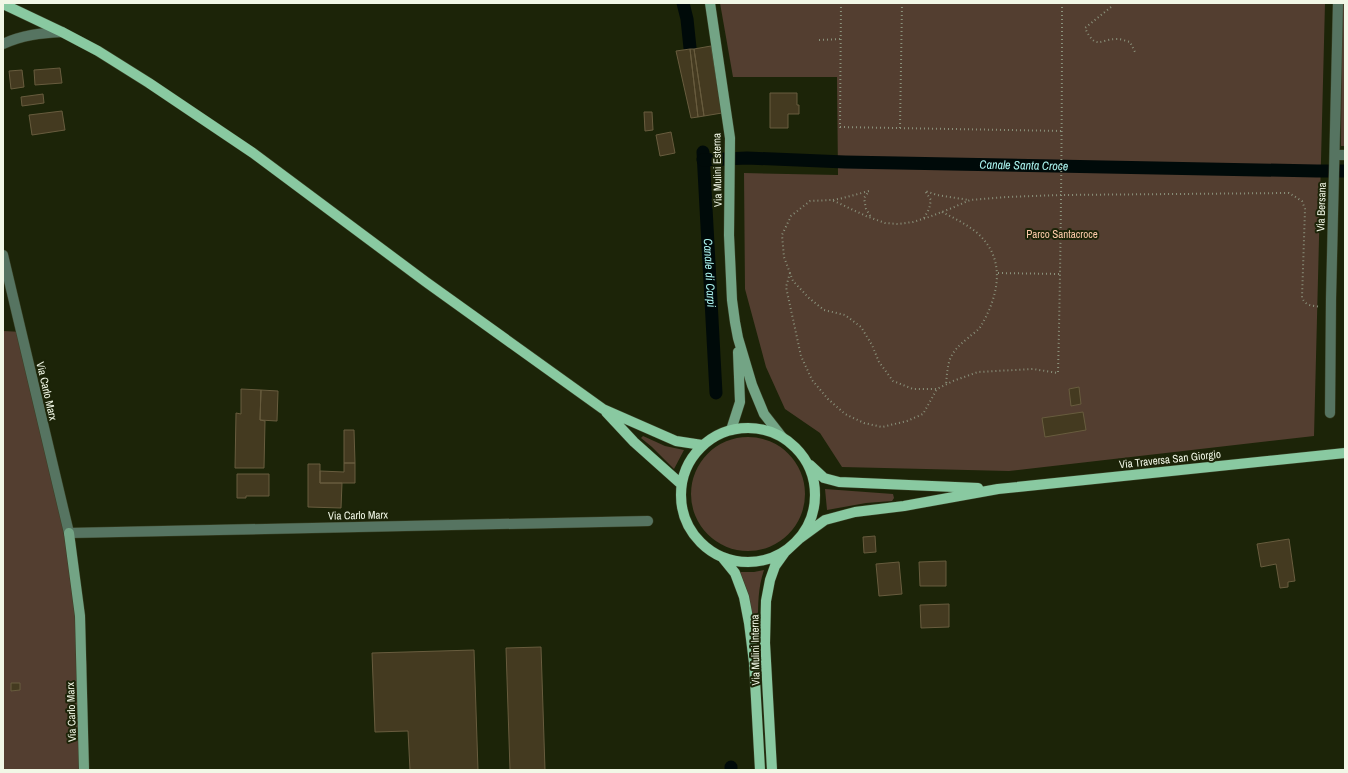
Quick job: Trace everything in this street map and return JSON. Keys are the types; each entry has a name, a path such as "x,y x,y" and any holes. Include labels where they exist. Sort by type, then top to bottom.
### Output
{"main road":[{"name":"Via Mulini Esterna","path":"710,3 730,138 732,300 738,338 740,402 731,430"},
{"path":"3,4 98,51 149,83 253,153 426,282 603,409 634,442 681,484"},
{"name":"Via Mulini Esterna","path":"738,338 752,385 764,414 782,437"},
{"path":"603,409 676,441 702,445"},
{"path":"748,428 760,429 782,437 794,446 804,457 810,468 815,499 811,517 806,528 799,539 786,550 770,558 753,562 735,561 719,555 702,543 689,526 682,506 681,484 688,463 702,445 716,436 731,430 748,428"},
{"name":"Via Traversa San Giorgio","path":"799,539 826,520 854,512 904,506 998,489 1345,453"},
{"name":"Via Traversa San Giorgio","path":"804,457 824,478 839,482 998,489"},
{"name":"Via Carlo Marx","path":"68,533 80,616 84,770"},
{"name":"Via Mulini Interna","path":"772,770 765,643 766,601 770,580 775,566 785,552 799,539"},
{"name":"Via Mulini Interna","path":"719,555 735,573 744,597 749,623 754,663 760,770"}],"street":[{"name":"Via Bersana","path":"1330,412 1330,299 1334,183 1338,157 1338,3"},
{"path":"3,44 16,38 62,32"},
{"name":"Via Carlo Marx","path":"3,255 68,533 648,521"}],"path":[{"path":"841,3 840,127 1062,131"},
{"path":"900,128 902,3"},
{"path":"872,218 866,209 864,198 869,191 832,200 810,201 791,216 782,235 784,257 793,281 809,298 824,310 844,315 861,327 872,345 879,362 893,381 913,389 937,389 978,372 1033,369 1058,373 1061,274 1060,194 1063,152 1062,3"},
{"path":"1111,3 1111,7 1085,28 1090,38 1100,43 1117,39 1130,42 1135,52"},
{"path":"819,40 841,39"},
{"path":"923,218 930,209 931,200 925,191 937,195 970,200 1006,196 1060,194 1289,193 1302,201 1305,208 1302,298 1305,303 1310,306 1323,308"},
{"path":"832,200 885,223 898,224 942,212 970,200"},
{"path":"942,212 961,221 977,233 992,252 998,273 995,296 980,327 956,347 948,362 946,385"},
{"path":"790,273 786,287 801,356 812,380 828,399 845,414 864,423 882,427 908,421 923,414 937,389"},
{"path":"998,273 1061,274"}],"green space":[{"name":"Parco Santacroce","path":"720,3 1325,3 1314,436 1009,471 842,467 820,433 785,409 766,367 745,289 744,173 838,175 837,77 733,77"},
{"path":"1342,3 1345,3 1345,146 1341,146"},
{"path":"3,331 23,332 77,595 87,666 86,770 3,770"},
{"path":"643,436 665,446 684,450 674,469 641,438"},
{"path":"748,437 770,441 789,453 801,472 805,494 801,516 789,535 770,547 748,551 726,547 707,535 695,516 691,494 695,472 707,453 726,441"},
{"path":"825,489 893,494 894,498 892,501 866,503 827,510"},
{"path":"764,570 759,589 758,623 755,624 740,572"}],"building":[{"path":"711,46 722,113 704,116 694,49"},
{"path":"690,49 694,49 704,116 698,117"},
{"path":"690,49 698,117 691,118 676,51"},
{"path":"60,68 62,83 35,85 34,70"},
{"path":"22,70 24,87 11,89 9,71"},
{"path":"770,93 797,93 799,114 788,114 788,128 770,128"},
{"path":"43,94 44,103 22,106 21,97"},
{"path":"62,111 65,130 32,135 29,115"},
{"path":"644,112 652,112 653,130 645,131"},
{"path":"671,132 675,153 660,156 656,135"},
{"path":"1079,387 1081,404 1071,406 1069,389"},
{"path":"241,389 261,390 260,420 265,421 264,468 235,468 236,413 241,414"},
{"path":"261,390 278,391 277,421 260,420"},
{"path":"1083,412 1086,430 1045,437 1042,418"},
{"path":"344,430 354,430 355,463 344,463"},
{"path":"344,463 355,463 355,483 320,483 320,471 344,472"},
{"path":"308,464 320,464 320,483 342,483 341,508 308,507"},
{"path":"237,474 269,474 269,496 246,496 246,498 237,498"},
{"path":"875,536 876,552 864,553 863,537"},
{"path":"1289,539 1295,581 1288,582 1288,587 1280,588 1276,564 1261,567 1257,544"},
{"path":"946,561 946,586 920,586 919,562"},
{"path":"899,562 902,594 879,596 876,564"},
{"path":"949,604 949,627 921,628 920,605"},
{"path":"541,647 545,770 510,770 506,648"},
{"path":"474,650 478,770 410,770 408,731 375,732 372,653"},
{"path":"11,683 20,683 20,690 11,691"}],"waterway":[{"name":"Canale di Carpi","path":"683,3 687,19 690,48"},
{"name":"Canale di Carpi","path":"703,152 716,393"},
{"name":"Canale Santa Croce","path":"703,160 747,158 845,162 1345,171"}]}
